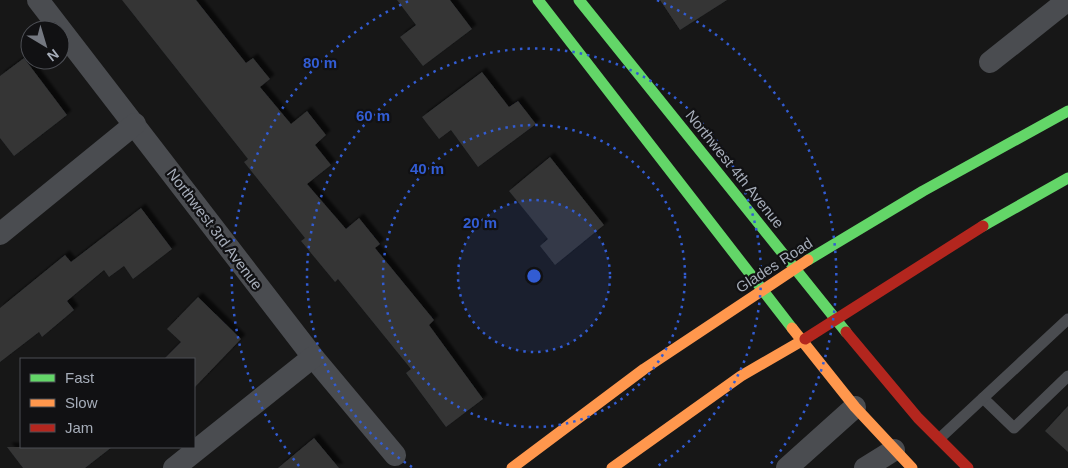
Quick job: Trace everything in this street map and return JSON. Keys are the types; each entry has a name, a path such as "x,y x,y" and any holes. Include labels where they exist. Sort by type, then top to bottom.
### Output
{"street":[{"name":"Northwest 3rd Avenue","path":"38,0 313,357 395,455"},
{"path":"538,0 764,289 802,341 855,407 912,468"},
{"name":"Northwest 4th Avenue","path":"579,0 918,418 968,468"},
{"path":"990,62 1068,0"},
{"name":"Glades Road","path":"512,468 654,362 795,268 977,160 1068,111"},
{"path":"0,234 135,124"},
{"path":"612,468 741,376 802,341 972,232 1068,178"},
{"path":"174,468 313,357"},
{"path":"787,468 855,407"},
{"path":"865,468 894,450"}],"lane":[{"path":"939,439 1068,319"},
{"path":"983,398 1014,428 1068,376"}],"building":[{"path":"122,0 196,0 246,63 253,58 270,79 260,87 291,124 307,111 326,135 315,145 331,165 307,184 346,229 359,218 380,244 375,248 434,320 429,325 483,399 446,427 406,373 411,369 338,279 335,282 301,241 305,238 244,162 248,159"},
{"path":"397,0 450,0 472,29 423,66 400,37 416,25"},
{"path":"660,0 727,0 680,30"},
{"path":"20,61 20,70 33,70 67,115 14,156 0,138 0,76"},
{"path":"482,72 509,107 518,101 536,124 478,167 451,130 439,139 422,117"},
{"path":"550,157 604,225 555,265 540,246 548,239 509,191"},
{"path":"141,208 172,249 133,279 124,266 109,277 104,270 67,301 74,310 42,337 39,332 0,362 0,308 65,255 71,262"},
{"path":"198,297 241,339 195,387 195,358 165,358 181,342 167,329"},
{"path":"1068,406 1068,452 1045,431"},
{"path":"314,438 339,468 278,468"},
{"path":"7,447 111,448 85,468 23,468"}],"traffic: fast":[{"path":"538,0 792,328"},
{"path":"579,0 846,332"},
{"path":"808,260 923,191 1068,111"},
{"path":"983,226 1068,178"}],"traffic: slow":[{"path":"512,468 644,369 808,260"},
{"path":"792,328 855,407 912,468"},
{"path":"612,468 741,376 805,339"}],"traffic: jam":[{"path":"805,339 983,226"},
{"path":"846,332 918,418 968,468"}]}
